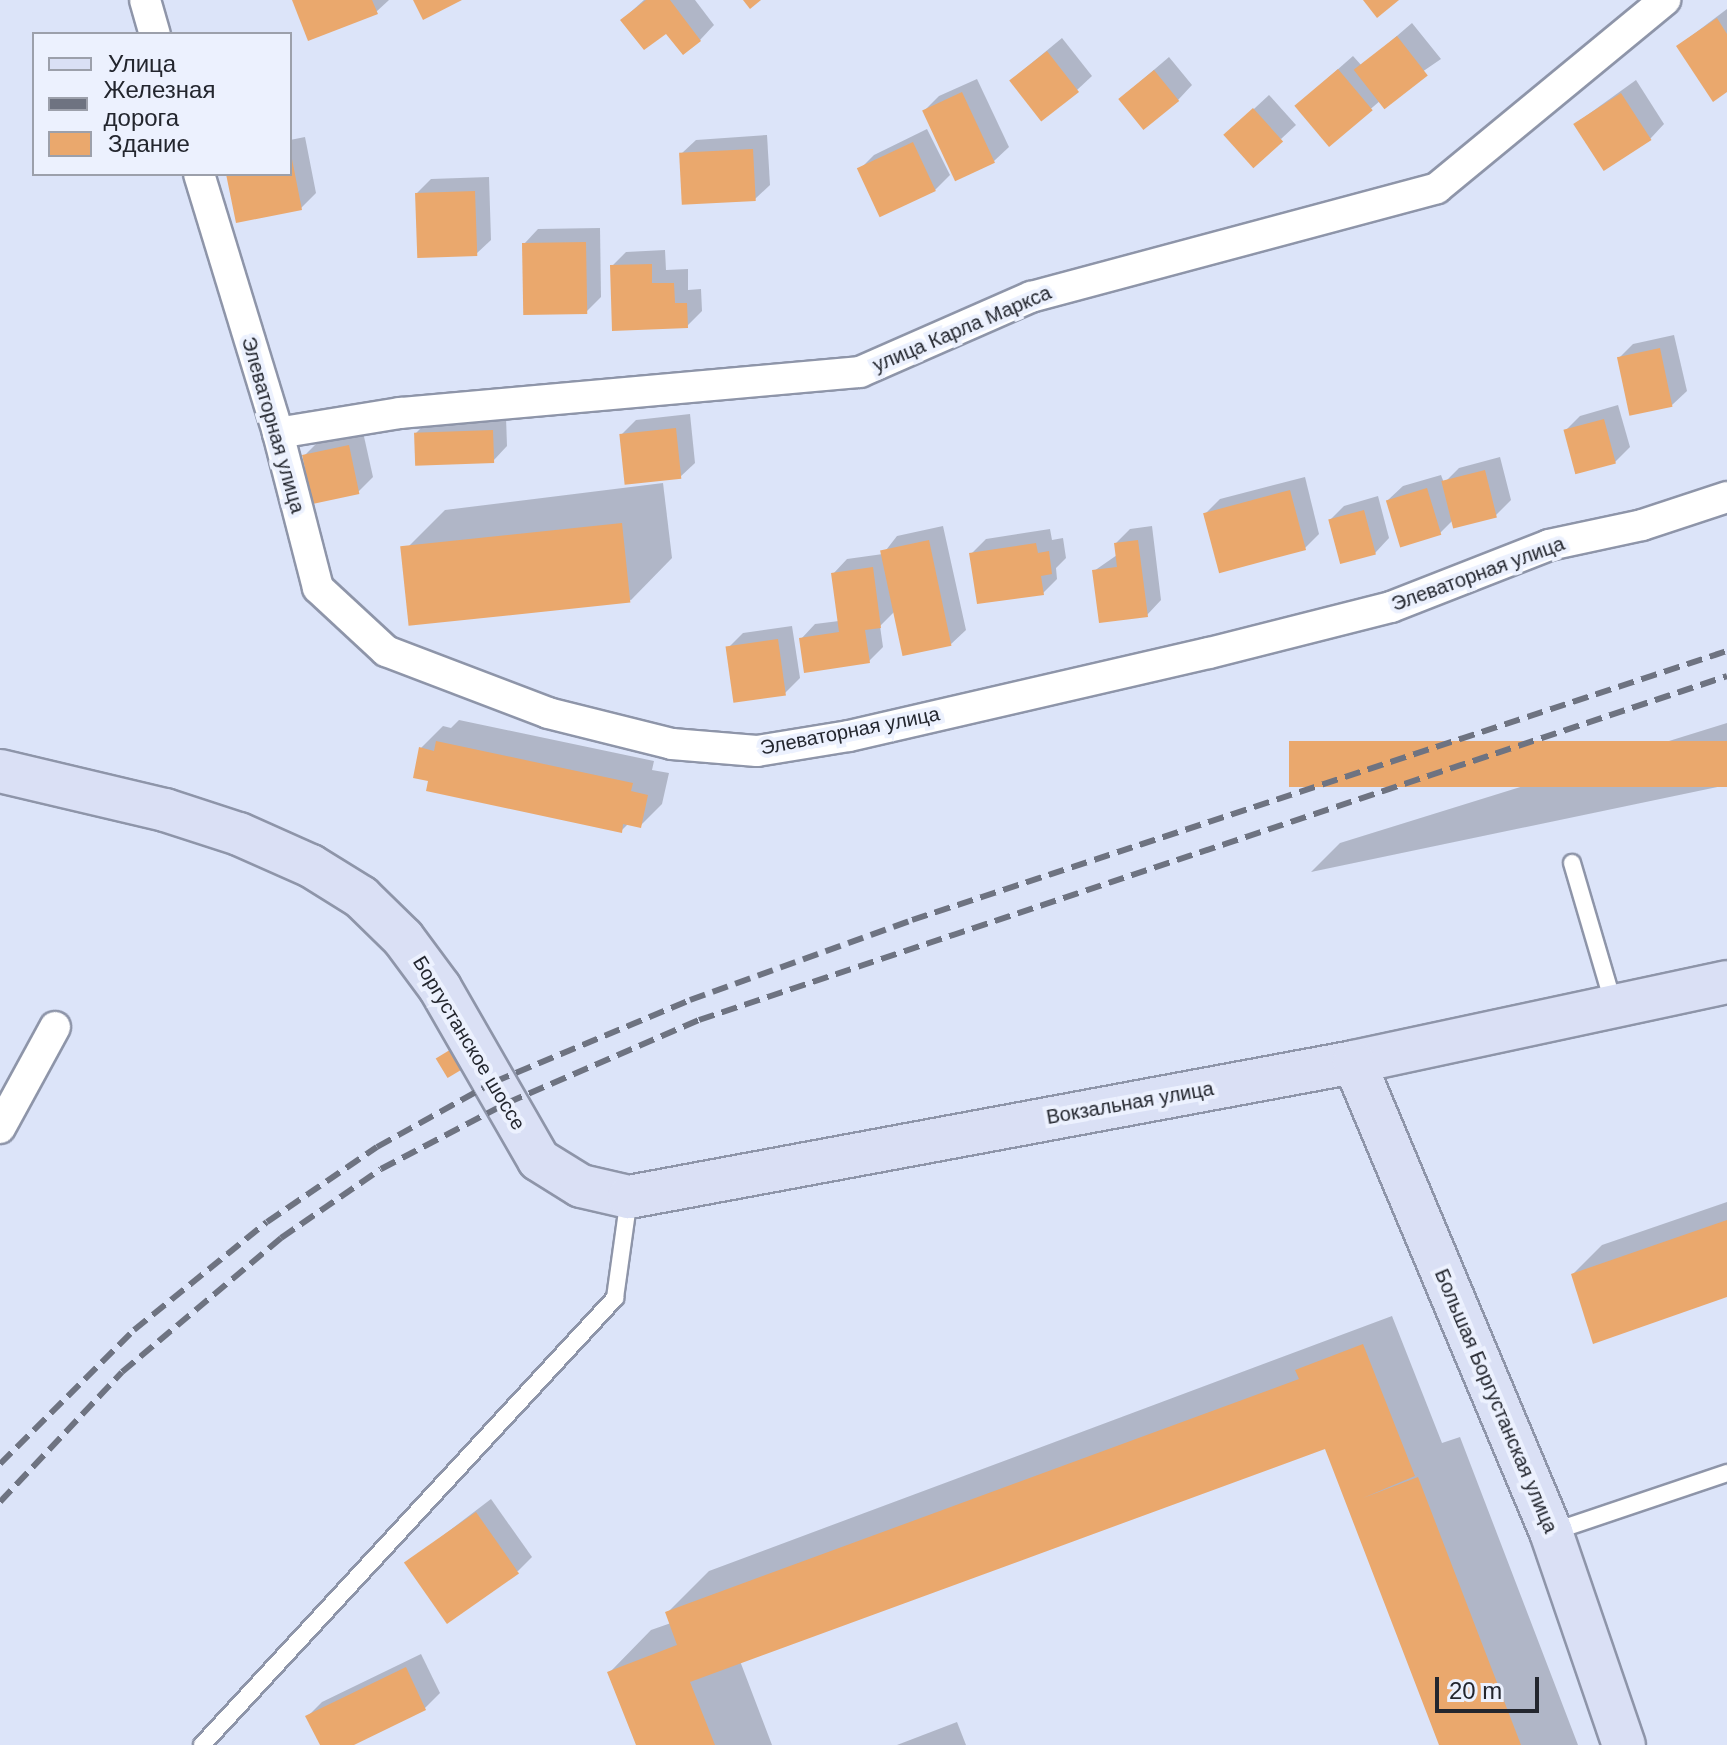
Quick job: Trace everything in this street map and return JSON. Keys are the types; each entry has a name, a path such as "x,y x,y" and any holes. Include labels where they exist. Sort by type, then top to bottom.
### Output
{"street":[{"path":"145,0 154,32"},
{"name":"улица Карла Маркса","path":"278,433 400,413 860,372 1031,297 1437,188 1665,0"},
{"name":"Элеваторная улица","path":"200,176 278,433 318,588 386,651 548,713 672,744 757,751 849,736 1391,607 1549,545 1642,525 1727,497"},
{"name":"Боргустанское шоссе","path":"0,771 165,810 239,834 311,866 361,897 403,938 440,988 539,1160"},
{"name":"Вокзальная улица","path":"539,1160 581,1186 629,1197 1354,1062 1727,982"},
{"path":"0,1128 55,1027"},
{"name":"Большая Боргустанская улица","path":"1354,1062 1551,1532 1624,1745"}],"lane":[{"path":"1572,863 1614,1006"},
{"path":"202,1745 615,1298 629,1197"},
{"path":"1551,1532 1727,1473"}],"building":[{"path":"292,0 372,0 378,14 308,41"},
{"path":"413,0 462,0 423,20"},
{"path":"646,0 670,0 701,41 683,55 666,34 644,50 620,20"},
{"path":"743,0 761,0 750,9"},
{"path":"1363,0 1399,0 1377,18"},
{"path":"1717,18 1727,34 1727,92 1713,102 1676,46"},
{"path":"1397,36 1428,75 1384,109 1354,70"},
{"path":"1047,51 1079,92 1041,122 1009,81"},
{"path":"1338,69 1373,110 1329,147 1294,106"},
{"path":"1154,70 1179,101 1143,130 1118,99"},
{"path":"962,92 995,163 955,181 922,111"},
{"path":"1621,93 1651,140 1604,171 1573,124"},
{"path":"1253,108 1283,141 1253,168 1223,135"},
{"path":"913,142 936,191 880,217 857,168"},
{"path":"753,149 756,201 682,205 679,153"},
{"path":"292,159 302,210 236,223 226,176 292,176"},
{"path":"475,191 477,256 417,258 415,193"},
{"path":"586,242 587,314 523,315 522,243"},
{"path":"652,264 652,283 674,283 675,303 687,303 688,328 612,331 610,265"},
{"path":"1660,348 1672,407 1629,416 1617,357"},
{"path":"1604,419 1616,463 1575,474 1563,430"},
{"path":"676,428 681,479 625,485 619,434"},
{"path":"493,430 494,463 415,466 414,433"},
{"path":"349,445 359,494 312,504 302,455"},
{"path":"1485,470 1497,518 1453,528 1441,481"},
{"path":"1427,488 1441,535 1400,547 1386,501"},
{"path":"1290,490 1306,550 1219,573 1203,513"},
{"path":"1364,510 1376,554 1340,564 1328,520"},
{"path":"622,523 630,603 409,626 400,546"},
{"path":"929,540 951,646 903,656 880,550"},
{"path":"1138,540 1148,617 1099,623 1092,570 1117,567 1114,543"},
{"path":"1036,543 1038,553 1049,551 1052,574 1041,576 1044,595 977,604 969,553"},
{"path":"873,567 881,628 865,630 870,663 804,673 799,638 839,632 831,573"},
{"path":"778,639 786,695 733,703 726,646"},
{"path":"436,741 633,783 631,791 648,795 641,828 623,824 622,833 426,791 428,781 413,778 419,747 434,751"},
{"path":"1289,741 1727,741 1727,787 1289,787"},
{"path":"458,1045 470,1065 448,1078 436,1058"},
{"path":"1727,1220 1727,1297 1593,1344 1571,1274"},
{"path":"1363,1344 1415,1476 1363,1498 1418,1477 1521,1745 1439,1745 1325,1449 690,1682 715,1745 636,1745 607,1672 677,1645 665,1612 1299,1379 1295,1370"},
{"path":"476,1512 519,1573 447,1624 404,1562"},
{"path":"406,1667 426,1710 354,1745 320,1745 305,1716"}],"railway":[{"path":"0,1464 134,1330 267,1222 377,1147 494,1082 690,1000 912,920 1727,651"},
{"path":"0,1502 122,1372 281,1238 381,1169 507,1103 699,1020 1727,676"}]}
